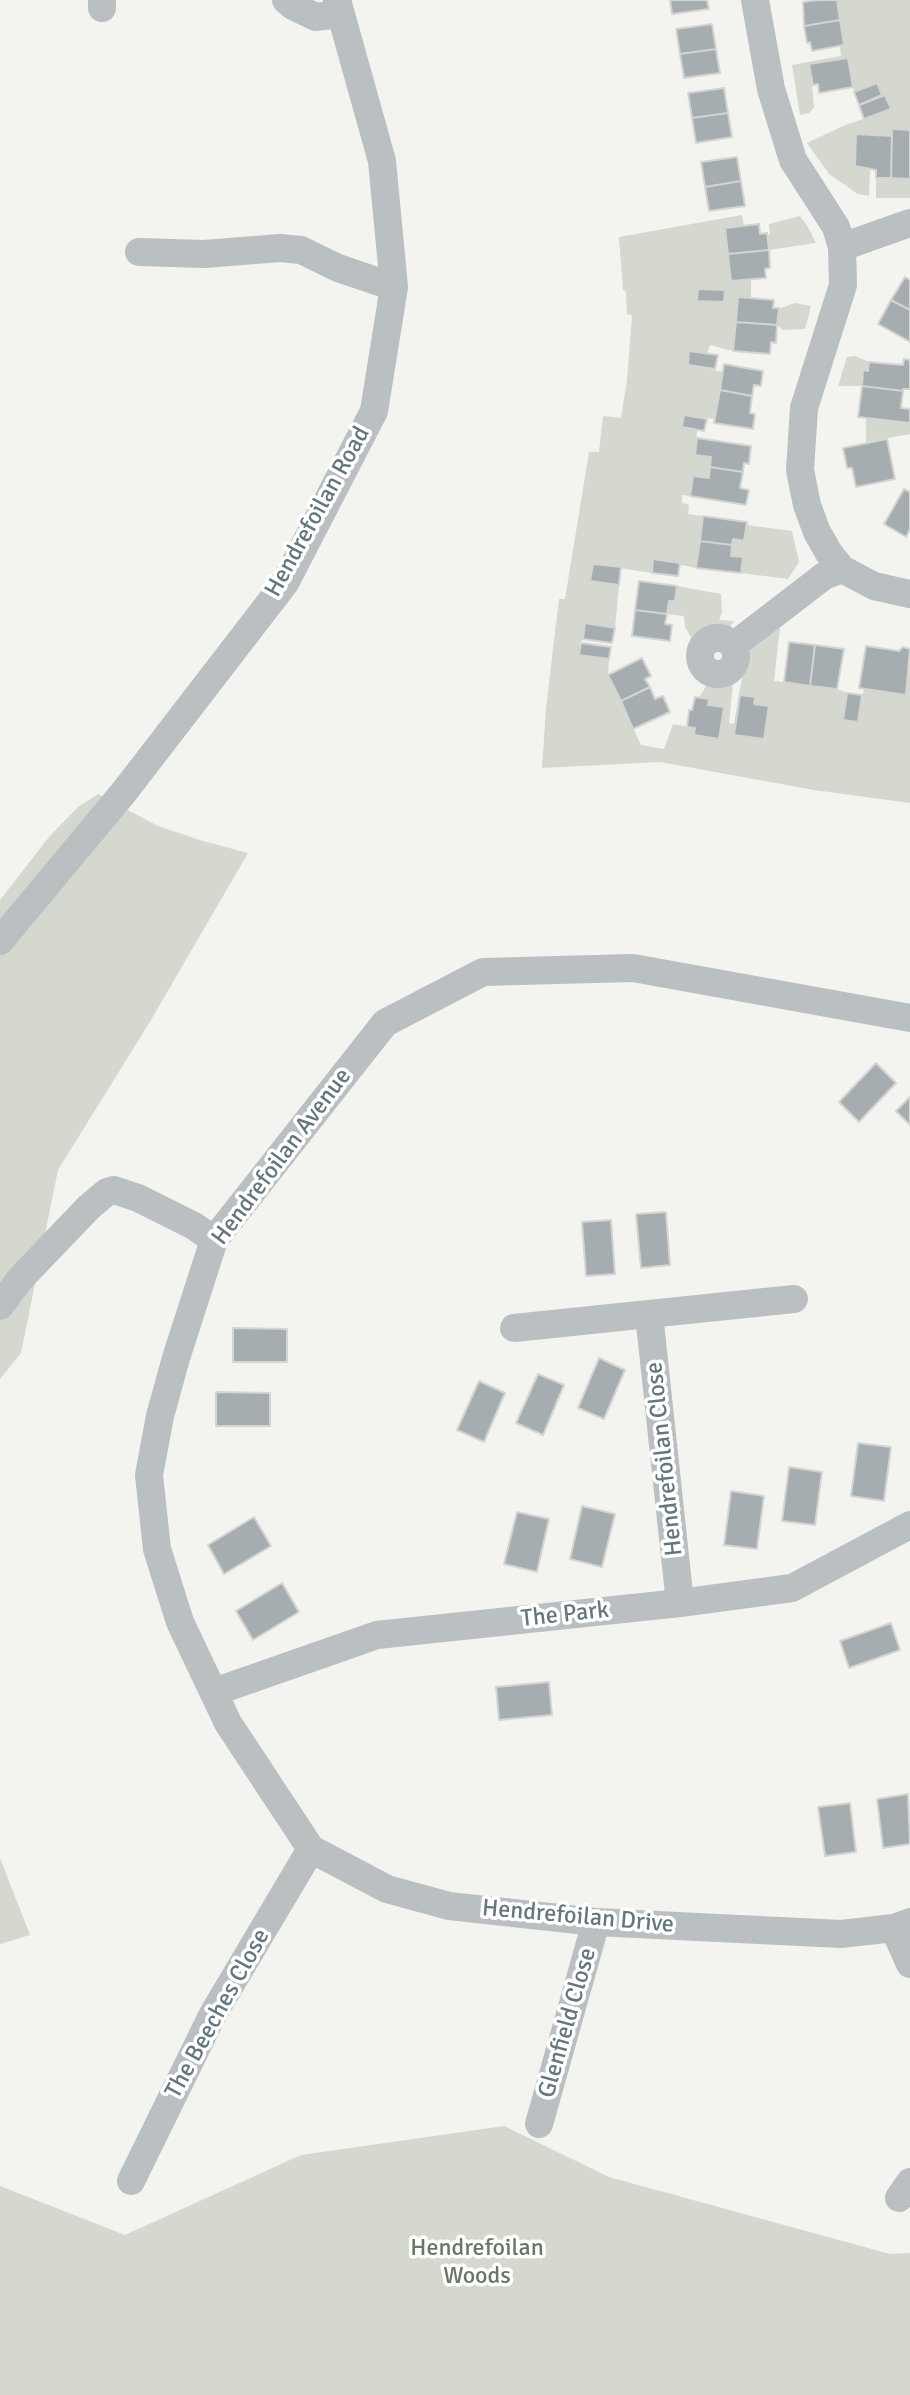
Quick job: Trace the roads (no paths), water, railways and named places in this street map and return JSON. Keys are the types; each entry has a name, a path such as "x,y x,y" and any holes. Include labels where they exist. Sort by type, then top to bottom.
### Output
{"street":[{"path":"286,0 316,17 338,7"},
{"path":"755,0 771,89 793,160 836,227 842,247 843,285 804,408 800,470 807,505 828,553 842,569 874,586 910,594"},
{"name":"Hendrefoilan Road","path":"0,941 124,792 285,583 374,411 394,287 382,161 338,7"},
{"path":"842,247 910,223"},
{"path":"139,253 161,251 204,254 280,247 301,250 338,268 394,287"},
{"path":"733,646 824,576 842,569"},
{"name":"Hendrefoilan Avenue","path":"311,1849 228,1723 180,1622 157,1549 149,1475 160,1416 176,1358 214,1240 385,1023 483,972 633,968 910,1018"},
{"path":"0,1306 20,1279 89,1207 107,1192 114,1190 138,1198 194,1226 214,1240"},
{"path":"514,1328 794,1299"},
{"name":"Hendrefoilan Close","path":"649,1314 680,1603"},
{"name":"The Park","path":"214,1692 377,1635 680,1603 792,1588 910,1525"},
{"name":"Hendrefoilan Drive","path":"311,1849 387,1889 449,1906 596,1922 841,1934 902,1925"},
{"name":"The Beeches Close","path":"131,2181 212,2014 311,1849"},
{"name":"Glenfield Close","path":"539,2124 596,1922"},
{"path":"902,1925 910,1964"}],"park label":[{"name":"Hendrefoilan Woods","path":"477,2263"}]}
